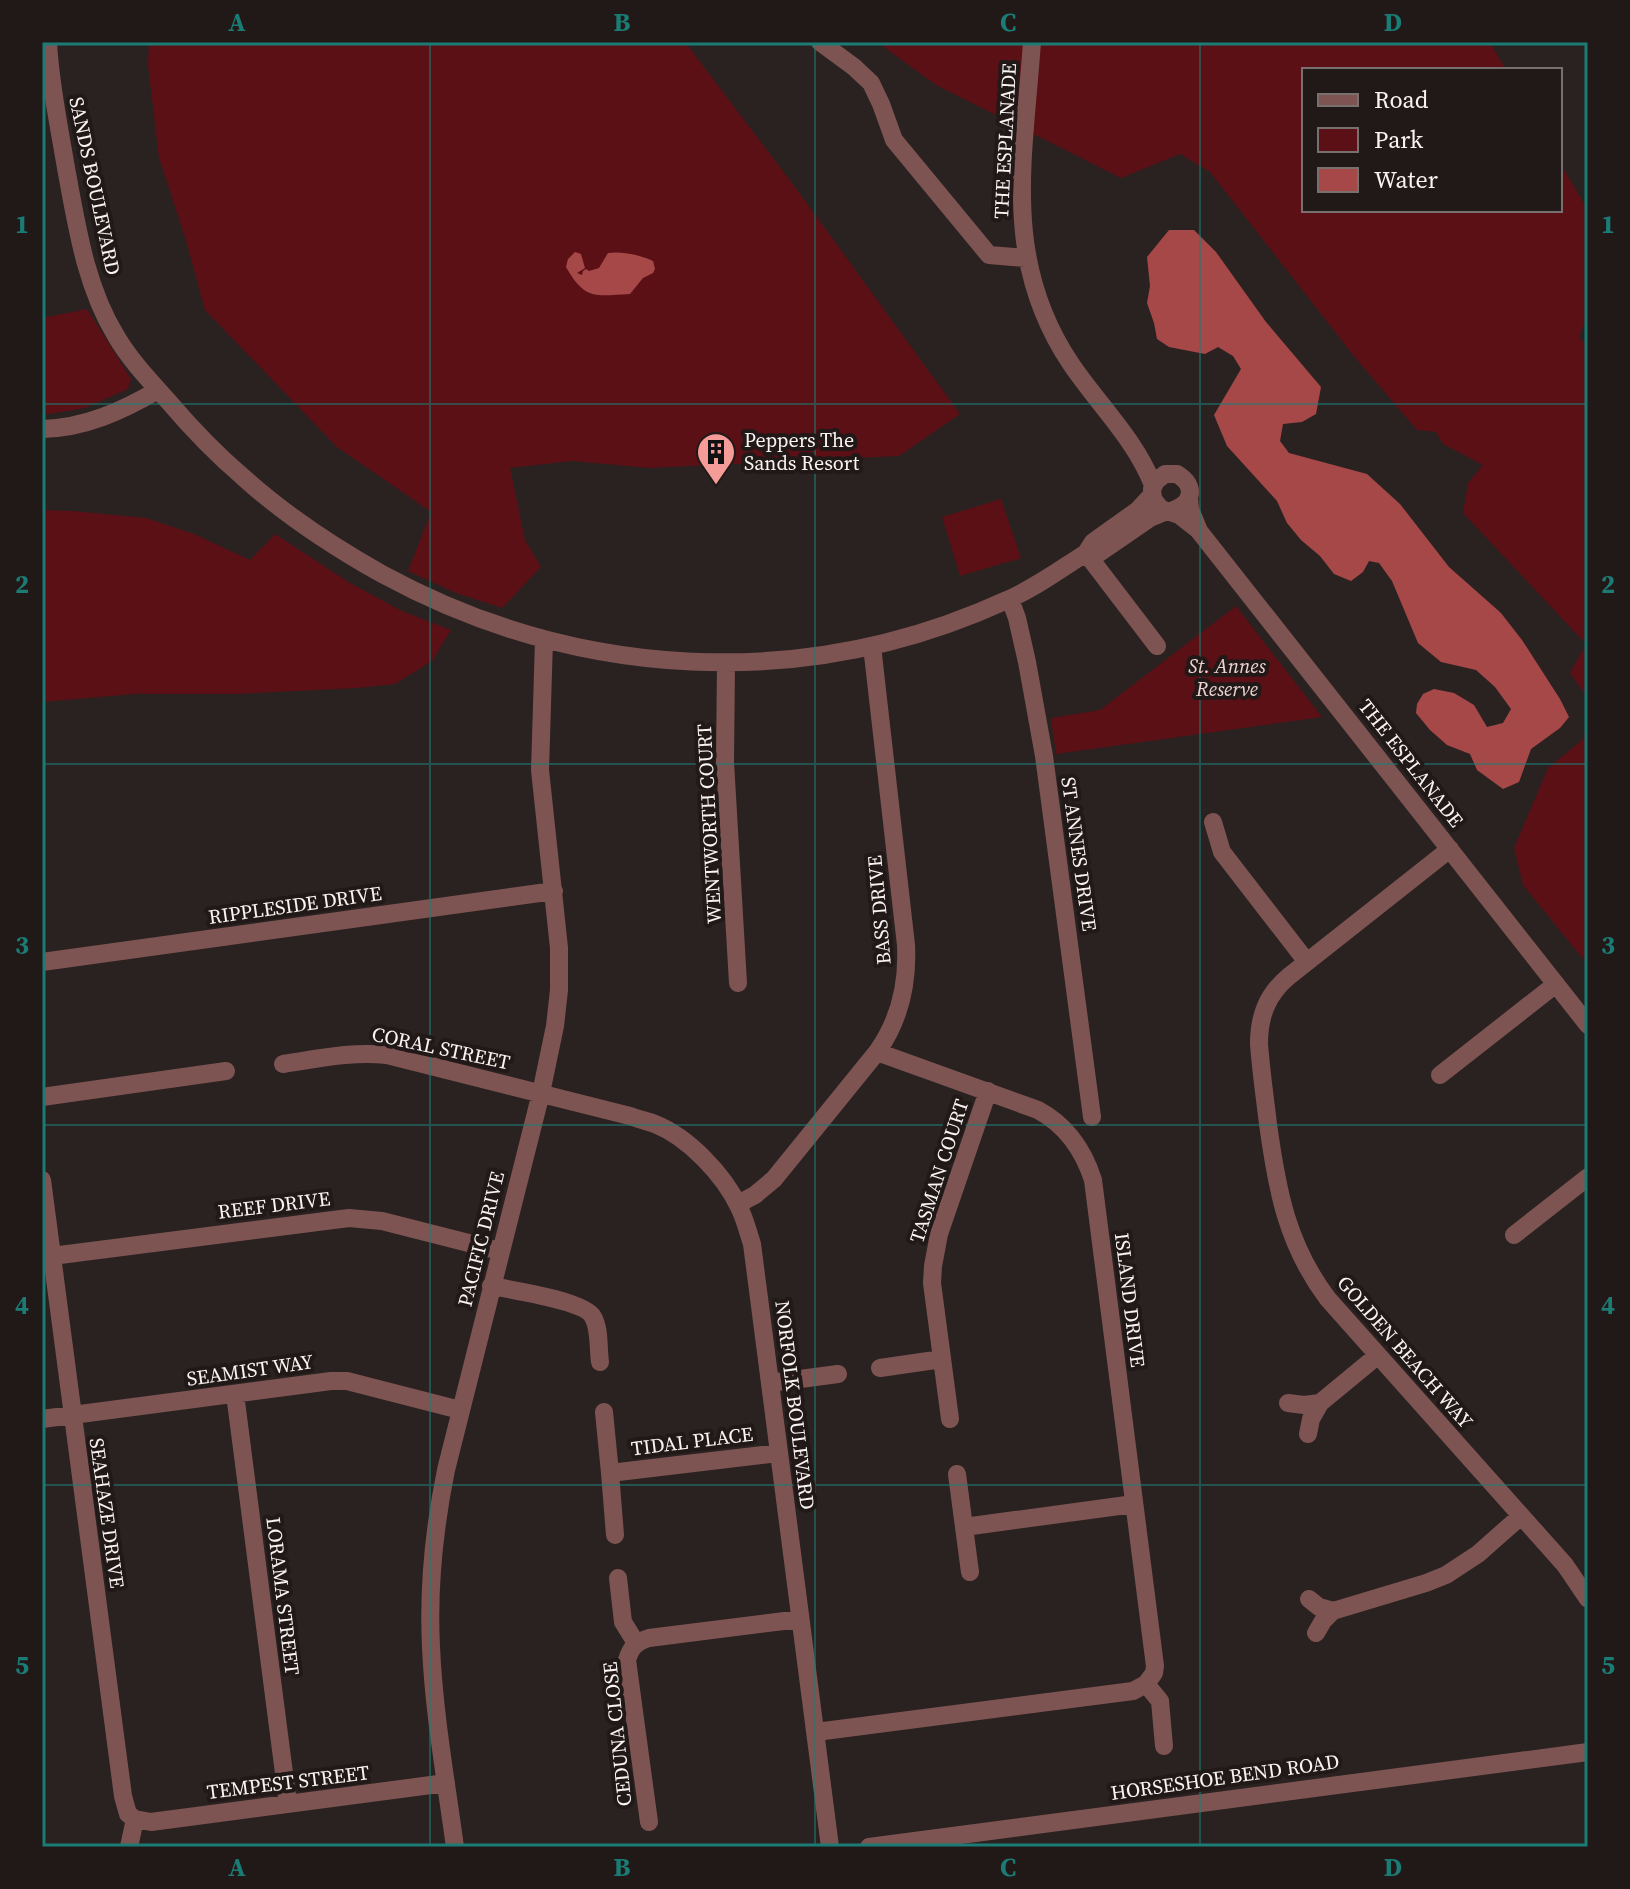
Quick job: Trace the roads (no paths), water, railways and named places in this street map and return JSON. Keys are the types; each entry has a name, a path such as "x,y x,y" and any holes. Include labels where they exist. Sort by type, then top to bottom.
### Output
{"street":[{"name":"SANDS BOULEVARD","path":"48,42 56,108 87,269 98,301 116,336 135,363 224,461 280,508 351,556 428,598 471,616 544,640 640,658 726,663 823,655 872,646 954,622 1010,599 1086,553 1093,542 1138,510 1152,490"},
{"path":"820,42 871,83 894,140 989,255 1026,258"},
{"name":"THE ESPLANADE","path":"1032,42 1022,213 1026,258 1037,298 1051,330 1071,363 1136,450 1155,466 1187,481 1190,509 1197,529"},
{"path":"42,429 104,418 158,390"},
{"name":"THE ESPLANADE","path":"1136,450 1157,505 1197,529 1588,1025"},
{"path":"1152,490 1159,477 1170,473"},
{"path":"1169,511 1178,509 1189,498"},
{"name":"SANDS BOULEVARD","path":"1086,553 1099,553 1150,518 1169,511"},
{"path":"1086,553 1157,646"},
{"name":"ST ANNES DRIVE","path":"1010,599 1027,662 1044,752 1092,1117"},
{"name":"PACIFIC DRIVE","path":"455,1847 432,1666 432,1572 438,1508 460,1410 541,1093 555,1026 559,948 540,770 544,640"},
{"name":"BASS DRIVE","path":"738,1204 774,1179 877,1052 896,1017 904,987 907,961 872,646"},
{"name":"WENTWORTH COURT","path":"726,663 725,762 738,983"},
{"path":"1213,822 1222,852 1307,962"},
{"name":"GOLDEN BEACH WAY","path":"1450,849 1280,983 1266,1002 1259,1028 1260,1061 1276,1180 1289,1230 1305,1266 1328,1299 1565,1565 1588,1599"},
{"name":"RIPPLESIDE DRIVE","path":"42,962 554,891"},
{"path":"1440,1075 1556,984"},
{"name":"ISLAND DRIVE","path":"877,1052 1052,1117 1073,1139 1088,1166 1093,1180 1155,1666 1146,1684"},
{"name":"CORAL STREET","path":"283,1064 369,1053 410,1060 541,1093"},
{"path":"42,1097 226,1071"},
{"name":"TASMAN COURT","path":"950,1419 932,1283 935,1249 988,1091"},
{"name":"NORFOLK BOULEVARD","path":"541,1093 630,1116 667,1130 711,1166 738,1204 752,1244 830,1847"},
{"path":"1514,1235 1588,1177"},
{"name":"SEAHAZE DRIVE","path":"42,1180 123,1796 128,1814 135,1819"},
{"name":"REEF DRIVE","path":"52,1256 349,1218 382,1221 500,1251"},
{"path":"491,1286 570,1303 587,1310 594,1318 597,1329 600,1362"},
{"path":"1308,1434 1311,1419 1320,1403 1377,1356"},
{"path":"880,1368 942,1359"},
{"path":"770,1383 838,1374"},
{"name":"SEAMIST WAY","path":"42,1419 347,1381 460,1410"},
{"name":"LORAMA STREET","path":"235,1394 288,1804"},
{"path":"1288,1403 1320,1403"},
{"name":"TIDAL PLACE","path":"604,1412 615,1535"},
{"name":"TIDAL PLACE","path":"610,1473 779,1453"},
{"path":"957,1474 970,1572"},
{"path":"964,1527 1134,1504"},
{"path":"1316,1633 1333,1611 1446,1575 1478,1554 1521,1516"},
{"name":"CEDUNA CLOSE","path":"618,1578 623,1622 636,1643"},
{"path":"1309,1599 1319,1607 1333,1611"},
{"name":"CEDUNA CLOSE","path":"649,1822 627,1660 636,1643 649,1638 800,1619"},
{"path":"816,1732 1133,1691 1146,1684 1160,1701 1164,1746"},
{"name":"HORSESHOE BEND ROAD","path":"869,1847 1588,1752"},
{"name":"TEMPEST STREET","path":"135,1819 151,1822 446,1783"},
{"path":"129,1847 135,1819"}],"water":[{"path":"1169,230 1194,230 1216,252 1266,322 1321,387 1316,414 1302,422 1283,424 1280,441 1289,453 1367,474 1400,504 1449,567 1501,613 1560,699 1569,717 1560,728 1531,749 1519,782 1503,789 1477,770 1470,754 1447,745 1416,713 1423,694 1434,689 1454,693 1474,705 1487,727 1503,723 1511,709 1495,687 1476,670 1441,662 1418,643 1392,581 1379,563 1369,561 1363,572 1351,581 1334,574 1320,556 1301,540 1287,523 1277,501 1227,446 1214,415 1241,369 1233,356 1218,347 1205,354 1169,347 1157,339 1147,303 1150,286 1147,257"},
{"path":"575,252 581,254 585,268 577,273 582,275 586,269 599,268 608,253 631,254 648,259 653,261 655,269 630,294 592,294 579,285 566,267 568,259"}],"place":[{"name":"Peppers The Sands Resort","path":"716,486"}],"park label":[{"name":"St. Annes Reserve","path":"1227,678"}]}
